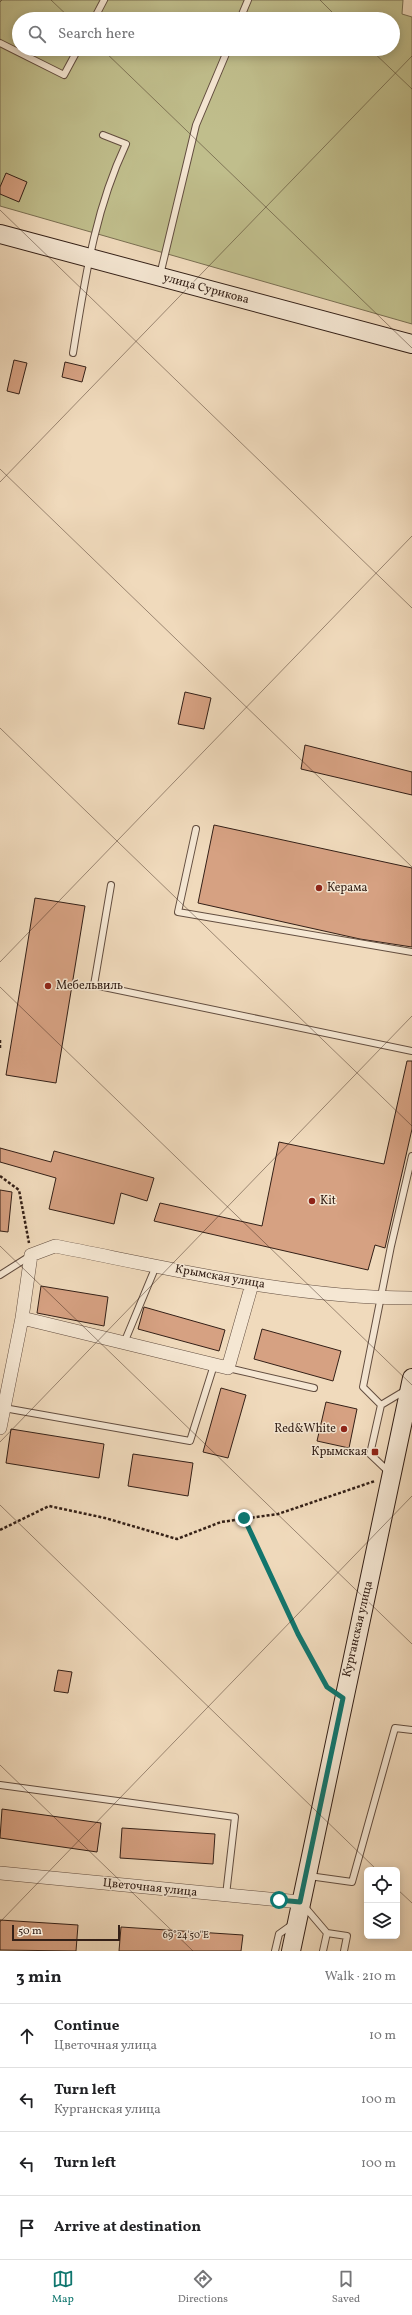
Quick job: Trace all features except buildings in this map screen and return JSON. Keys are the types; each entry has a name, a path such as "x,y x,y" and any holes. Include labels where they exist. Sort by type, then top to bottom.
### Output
{"main road":[{"name":"улица Сурикова","path":"0,234 412,344"},
{"name":"Курганская улица","path":"291,1951 343,1698 411,1383"}],"street":[{"name":"Крымская улица","path":"31,1255 55,1246 252,1284 381,1298 412,1298"},
{"path":"0,1428 22,1318 31,1255"},
{"path":"22,1318 228,1368 252,1284"},
{"name":"Цветочная улица","path":"0,1873 300,1902"}],"lane":[{"path":"98,12 104,0"},
{"path":"243,12 248,0"},
{"path":"0,43 12,49"},
{"path":"26,56 64,75 74,56"},
{"path":"160,277 196,125 225,56"},
{"path":"73,354 88,258 110,178 126,144 103,135"},
{"path":"196,829 178,912 412,952"},
{"path":"111,885 94,985 412,1050"},
{"path":"381,1405 363,1387 391,1246 412,1156"},
{"path":"0,1276 31,1255"},
{"path":"124,1343 156,1266"},
{"path":"4,1408 190,1441 214,1365"},
{"path":"228,1368 314,1388"},
{"path":"392,1476 370,1454 381,1405 411,1383"},
{"path":"306,1876 352,1882 395,1728 412,1730"},
{"path":"0,1785 235,1817 226,1895"},
{"path":"300,1902 327,1933 347,1936 344,1951"},
{"path":"275,1951 279,1934 297,1920"},
{"path":"323,1951 327,1933"}],"path":[{"path":"0,1040 0,1050"},
{"path":"0,1176 19,1190 31,1255"},
{"path":"0,1530 49,1506 105,1518 177,1539 221,1522 278,1514 392,1476"},
{"path":"244,1518 298,1634 327,1687 343,1698"}],"shaded area":[{"path":"0,0 403,0 402,14 412,17 412,324 0,206"}],"place":[{"name":"Керама","path":"319,888"},
{"name":"Мебельвиль","path":"48,986"},
{"name":"Kit","path":"312,1201"},
{"name":"Red&White","path":"344,1429"},
{"name":"Крымская","path":"375,1452"}],"route":[{"path":"244,1518 298,1634 327,1687 343,1698 300,1902 279,1900"}]}
